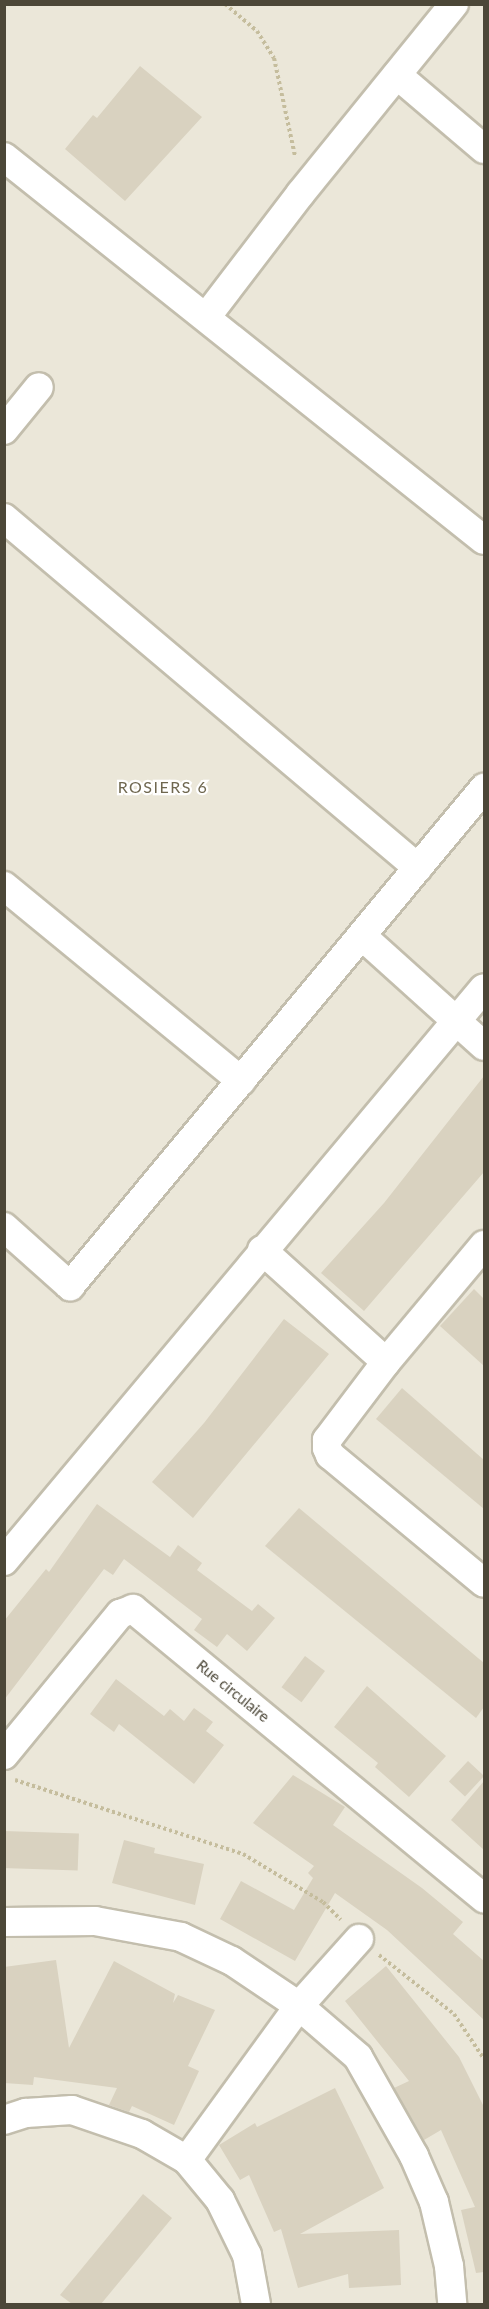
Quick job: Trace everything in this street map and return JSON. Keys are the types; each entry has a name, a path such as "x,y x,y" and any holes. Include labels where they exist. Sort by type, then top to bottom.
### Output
{"street":[{"path":"207,316 301,193 454,4"},
{"path":"397,75 484,149"},
{"path":"4,157 207,316 484,540"},
{"path":"4,430 39,387"},
{"path":"4,518 418,868"},
{"path":"4,1227 70,1286 484,788"},
{"path":"4,886 241,1080"},
{"path":"362,936 484,1046"},
{"path":"4,1561 262,1250 484,988"},
{"path":"483,1248 386,1362 327,1440 327,1448 330,1455 484,1583"},
{"path":"262,1250 386,1362"},
{"name":"Rue circulaire","path":"4,1755 120,1614 133,1609 484,1898"},
{"path":"4,1922 95,1922 181,1937 232,1961 299,2006 358,2057 414,2156 434,2202 449,2266 452,2304"},
{"path":"186,2160 299,2006 359,1940"},
{"path":"4,2120 26,2113 72,2110 142,2134 186,2160 220,2200 247,2255 256,2304"}],"path":[{"path":"225,4 257,31 274,58 301,193"},
{"path":"4,1776 243,1854 323,1902 359,1940 453,2014 484,2059"}],"shaded area":[{"path":"5,5 484,5 484,2304 5,2304"}],"building":[{"path":"140,66 202,117 125,201 65,149 93,115 97,118"},
{"path":"484,1076 484,1172 364,1311 321,1273 384,1203"},
{"path":"474,1289 484,1299 484,1366 440,1326"},
{"path":"284,1319 329,1354 193,1518 152,1482 204,1423"},
{"path":"402,1388 484,1460 484,1509 376,1419"},
{"path":"97,1504 170,1557 178,1545 202,1563 197,1570 252,1611 258,1604 275,1618 247,1651 227,1634 217,1647 194,1630 202,1619 124,1559 113,1575 104,1569 4,1700 4,1621 46,1569 49,1572"},
{"path":"299,1508 484,1663 484,1707 476,1718 265,1546"},
{"path":"305,1656 325,1671 301,1702 282,1687"},
{"path":"116,1679 164,1716 170,1709 184,1721 194,1708 213,1722 206,1731 224,1745 194,1784 119,1724 114,1732 90,1714"},
{"path":"367,1686 446,1756 409,1797 375,1767 378,1763 334,1727"},
{"path":"468,1761 484,1776 465,1796 449,1781"},
{"path":"293,1775 345,1807 333,1825 422,1888 463,1922 453,1934 484,1961 484,2020 387,1930 335,1893 295,1961 220,1919 241,1881 294,1910 313,1878 308,1873 314,1866 253,1823"},
{"path":"484,1781 484,1850 451,1820"},
{"path":"4,1831 79,1834 78,1871 4,1868"},
{"path":"124,1840 155,1848 154,1853 204,1864 195,1905 112,1883"},
{"path":"56,1960 69,2048 114,1961 175,1994 173,2003 178,1995 215,2010 188,2066 199,2071 174,2125 132,2106 129,2112 109,2105 117,2088 34,2077 33,2085 4,2083 4,1967"},
{"path":"386,1966 459,2057 484,2107 484,2272 476,2273 461,2210 475,2207 441,2130 424,2140 394,2088 409,2081 345,2001"},
{"path":"335,2088 384,2188 300,2234 399,2230 401,2285 349,2288 348,2274 298,2288 281,2229 274,2232 249,2175 240,2180 219,2145 255,2123 257,2127"},
{"path":"143,2194 172,2218 101,2304 72,2304 60,2295"}],"district":[{"name":"ROSIERS 6","path":"163,787"}]}
